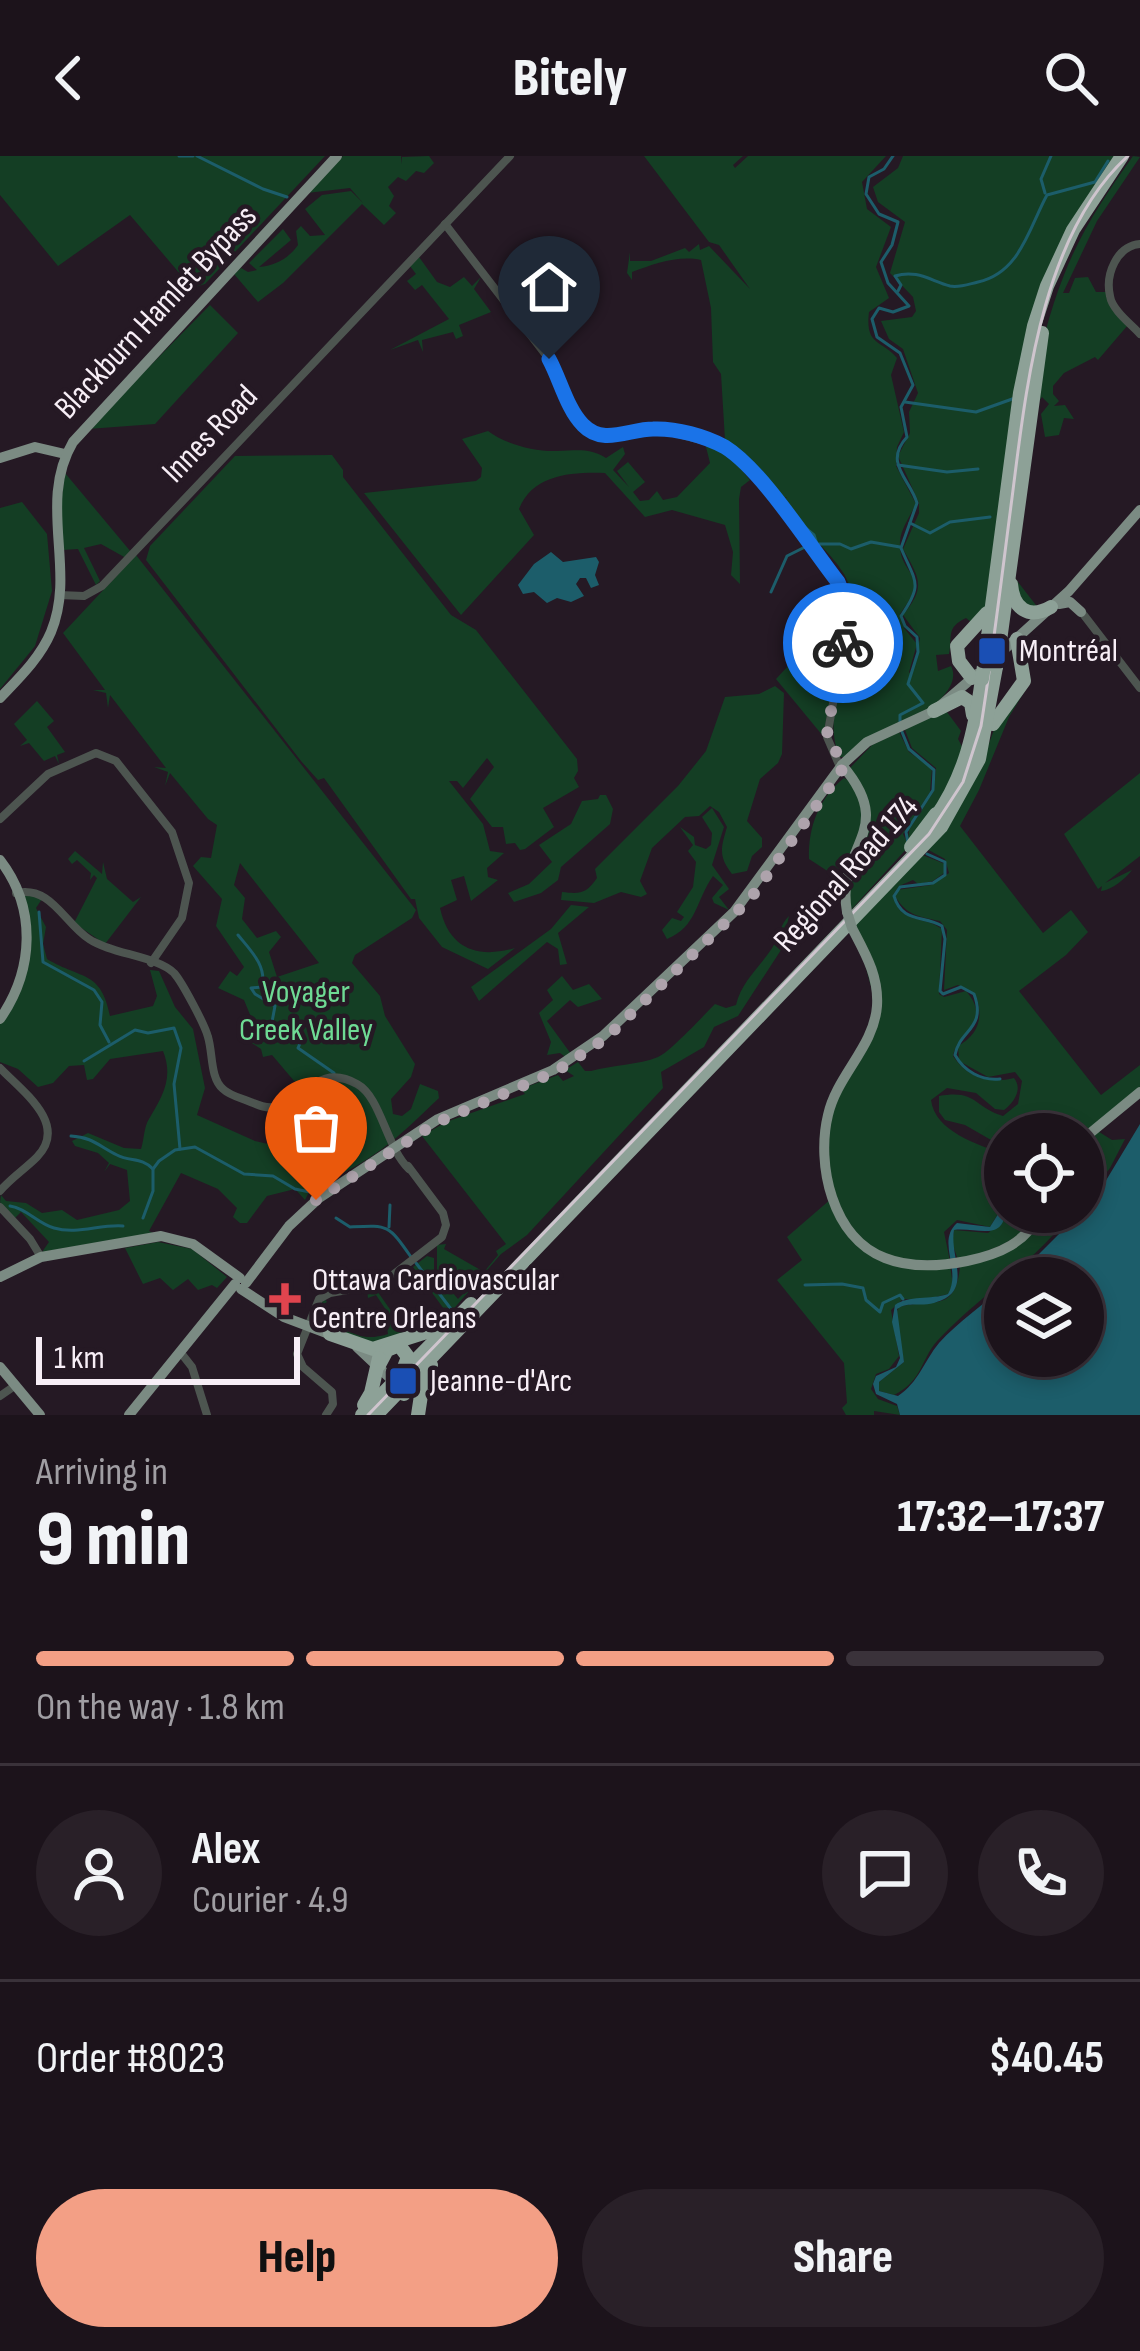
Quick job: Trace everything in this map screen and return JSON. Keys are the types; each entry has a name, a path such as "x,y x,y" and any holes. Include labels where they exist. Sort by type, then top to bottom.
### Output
{"highway":[{"name":"Regional Road 174","path":"366,1412 420,1370 892,881 962,794 984,745 1034,375 1052,296 1079,232 1125,156"},
{"name":"Regional Road 174","path":"366,1412 911,848 940,812 961,775 993,660 998,561 1023,376 1036,318 1073,230 1125,156"},
{"path":"1018,495 1012,594 1027,613 1036,614 1064,598"},
{"path":"962,794 980,763 997,716 1021,688 1024,673 993,660 959,661 957,646 986,617 998,561"},
{"path":"911,848 951,789 973,721 972,705 964,698 934,711"},
{"path":"422,1412 423,1382 430,1367 510,1276"},
{"path":"329,1334 371,1349 437,1329 487,1288"},
{"path":"366,1412 378,1364 386,1348 400,1340"},
{"path":"366,1412 406,1366 408,1354 401,1346 392,1346 378,1364"},
{"path":"389,1415 393,1401 420,1370"},
{"path":"399,1386 422,1412"}],"main road":[{"name":"Blackburn Hamlet Bypass","path":"60,596 49,500 60,452 87,416 334,156"},
{"path":"0,458 35,447 60,452"},
{"path":"129,1415 307,1207 460,1111 557,1071 605,1037 720,929 867,742 934,711 1064,598 1140,512"},
{"path":"0,696 36,650 60,596"},
{"path":"1064,598 1081,612"},
{"path":"843,769 867,815 846,885 847,912 874,974 877,1010 868,1038 839,1085 828,1114 824,1137 827,1179 843,1219 864,1246 901,1263 974,1259 1014,1244 1026,1233"},
{"path":"0,863 18,892 27,922 27,953 17,989 0,1016"},
{"path":"397,1149 439,1119 553,1070 605,1037"},
{"path":"1104,1122 1140,1092"},
{"path":"0,1279 42,1258 161,1238 193,1244 277,1313 357,1348 399,1386"},
{"path":"0,1369 39,1415"}],"street":[{"name":"Innes Road","path":"60,596 88,595 102,586 510,156"},
{"path":"445,224 549,359 581,424 602,436 659,429 723,446 751,470 838,582 847,605 847,625 827,734 843,769"},
{"path":"1140,244 1130,245 1116,257 1109,293 1115,307 1140,334"},
{"path":"1081,612 1140,688"},
{"path":"0,819 52,771 93,754 114,759 174,835 189,883 182,916 151,963"},
{"path":"18,892 31,891 47,898 73,927 97,944 173,972 199,1011 216,1080 224,1090 270,1108 312,1082 349,1081 366,1092 409,1169 443,1213 446,1225 440,1240 385,1282 320,1298 298,1358 332,1390 334,1402 326,1415"},
{"path":"0,1068 39,1108 48,1129 41,1153 0,1190"},
{"path":"0,1207 42,1258"},
{"path":"181,1354 194,1370 207,1415"},
{"path":"0,1396 14,1385"}],"green space":[{"path":"0,156 325,156 205,284 192,288 130,215 58,266 0,195"},
{"path":"343,156 401,156 401,164 402,157 429,156 434,163 406,181 398,177 388,187 394,196 389,206 396,213 384,225 362,204 258,302 234,274 241,268 257,270 249,263 283,229 291,240 259,267 290,254 298,245 296,231 301,226 310,236 325,235 305,209 322,195 351,191 363,203 350,188 307,193"},
{"path":"644,156 743,156 735,168 748,156 886,156 862,182 867,209 891,227 876,267 889,298 869,312 868,323 872,336 897,358 891,375 904,432 897,447 896,466 916,504 900,541 914,581 900,614 917,644 912,675 920,638 903,615 918,583 903,549 919,503 898,456 910,433 909,412 918,393 903,349 889,339 881,321 912,317 916,311 913,297 890,273 905,222 878,202 873,187 898,168 903,156 1117,156 1042,292 987,606 971,622 966,618 955,625 949,654 936,655 938,671 951,666 953,679 946,693 915,719 846,757 840,757 834,736 852,616 844,574 782,507 787,497 778,500 725,440 721,374 713,362 711,308 701,260 657,263 632,272 632,280 627,273 630,252 630,261 651,261 685,248 689,252 699,244 700,250 709,246 750,289"},
{"path":"1133,156 1140,157 1097,221 1063,293 1069,293 1075,278 1088,277 1096,292 1107,292 1128,325 1098,360 1095,357 1064,373 1053,386 1059,401 1054,406 1065,405 1074,419 1064,418 1059,435 1045,437 1041,414 1049,404 1042,397 1039,401 1014,577 1039,609 1045,608 1031,613 1017,604 1012,582 1022,466 1041,349 1078,243"},
{"path":"419,257 437,282 450,287 464,277 472,286 481,277 474,289 491,312 459,325 463,336 456,339 453,332 422,340 423,352 418,340 390,350 449,319 422,285 415,290 407,281 416,274 410,266"},
{"path":"210,305 238,333 155,424 88,429"},
{"path":"488,431 539,450 588,451 606,458 623,447 625,454 613,470 629,487 617,471 628,462 645,482 633,492 640,501 649,500 657,491 663,500 677,497 710,463 705,443 730,456 750,480 741,487 739,499 740,584 731,575 733,552 725,525 672,510 645,517 605,473 580,473 544,482 525,497 519,509 534,535 461,615 364,493 476,481 482,468 462,439"},
{"path":"332,455 343,477 451,615 476,630 577,759 574,778 579,787 543,808 554,827 520,850 515,843 506,844 503,827 492,827 470,799 494,767 487,758 463,788 449,781 483,824 490,851 504,853 487,868 488,877 498,880 471,901 464,876 451,880 457,900 440,908 450,933 467,948 489,952 515,948 488,969 442,947 419,918 415,899 324,778 318,780 301,761 146,560 150,546 235,456"},
{"path":"65,473 131,552 126,558 101,544 84,548 100,581 96,585 78,549 62,550 59,517"},
{"path":"22,502 47,534 52,591 35,646 0,689 0,508"},
{"path":"136,555 416,910 412,918 355,955 352,963 380,996 385,1016 415,1064 411,1077 391,1099 393,1114 402,1116 411,1109 420,1084 438,1091 439,1098 388,1145 345,1172 327,1181 335,1163 353,1159 361,1142 355,1122 358,1114 349,1103 315,1098 272,1055 263,1057 261,1049 250,1042 262,1044 244,1000 218,988 230,971 237,976 244,967 216,926 222,899 193,866 201,857 211,858 217,825 170,773 165,786 168,772 154,767 166,768 110,695 108,708 106,693 93,690 105,690 63,633","holes":["240,863 319,963 277,977 269,952 281,937 276,931 257,938 242,919 245,898 234,885"]},
{"path":"842,608 845,626 823,736 776,679"},
{"path":"1026,659 1031,681 1009,717 960,826 1043,933 1071,910 1088,932 1019,991 1101,1095 1140,1065 1140,1087 1104,1119 1104,1113 1007,1113 1018,1104 1022,1081 1015,1072 988,1077 959,1061 958,1046 978,1025 979,1012 976,996 958,985 944,990 947,930 940,921 909,911 895,896 897,890 931,885 949,873 945,859 925,848 980,768 999,716 1018,694"},
{"path":"775,686 784,693 782,754 760,779 747,821 762,838 762,847 752,856 747,871 732,874 724,862 727,827 710,806 699,816 685,817 652,848 640,881 647,894 621,892 594,903 561,900 562,892 586,890 597,878 595,869 678,786 706,751 725,697 759,694"},
{"path":"37,701 54,721 47,727 65,752 57,755 59,764 55,756 44,761 29,743 20,746 27,740 14,724"},
{"path":"944,708 961,731 958,739 965,752 944,799 908,840 909,830 934,791 936,768 912,748 905,730"},
{"path":"899,732 909,752 932,768 930,792 903,834 909,846 850,911 849,885 867,824 849,769 872,745"},
{"path":"1140,773 1140,856 1105,883 1132,870 1122,880 1101,891 1064,834"},
{"path":"844,778 852,782 865,807 851,856 829,872 809,859 811,836 822,804"},
{"path":"606,795 613,809 610,824 561,867 558,880 541,893 514,902 508,893 529,884 552,862 539,845 571,824 582,801"},
{"path":"712,808 724,827 712,865 729,889 719,897 729,910 714,903 712,898 723,885 713,876 690,920 667,939 662,930 672,918 681,921 684,917 677,912 693,887 696,862 688,851 693,845 680,827 694,837 695,845 706,849 712,833 702,817"},
{"path":"75,851 102,874 103,862 107,879 133,902 141,897 105,944 74,923 97,878 94,875 90,880 91,873 77,860 72,864 68,859"},
{"path":"920,854 945,864 944,873 933,881 918,884 913,880 899,886 893,895 896,905 906,915 942,929 939,994 966,991 973,1002 975,1018 953,1056 972,1074 996,1080 1014,1078 1018,1087 1004,1110 995,1109 976,1093 947,1088 931,1100 949,1129 984,1146 984,1226 957,1220 944,1232 950,1261 901,1259 868,1245 853,1230 834,1192 828,1149 834,1109 879,1016 854,924"},
{"name":"Voyager Creek Valley","path":"25,894 42,899 36,908 46,927 47,959 95,983 110,1016 153,1006 157,996 150,970 159,971 175,1007 193,1029 205,1088 197,1115 255,1141 290,1149 295,1157 311,1155 319,1135 331,1151 312,1170 312,1178 321,1178 319,1187 305,1200 295,1189 267,1196 247,1223 240,1223 233,1217 237,1208 218,1189 181,1173 149,1231 153,1233 42,1252 49,1242 21,1212 14,1219 0,1202 1,1195 42,1213 62,1210 77,1220 119,1210 130,1201 127,1170 110,1164 104,1172 109,1163 72,1141 88,1133 124,1148 141,1149 167,1070 163,1051 110,1059 87,1080 84,1065 69,1066 53,1083 38,1087 18,1069 0,1062 0,1023 19,993"},
{"path":"571,905 589,907 558,933 567,964 560,965 558,949 547,942 479,1001 471,987 551,929"},
{"path":"789,916 781,950 738,1016 714,1027 704,1047 661,1072 663,1088 527,1235 501,1254 438,1327 379,1346 311,1324 318,1304 325,1299 317,1308 322,1324 367,1337 388,1334 390,1319 375,1323 390,1316 376,1295 368,1298 367,1290 375,1288 406,1332 435,1322 444,1309 413,1267 427,1256 434,1258 434,1271 458,1299 474,1283 459,1269 446,1282 437,1269 437,1245 446,1244 444,1249 484,1272 506,1244 422,1136 446,1122 525,1094 521,1089 558,1075 563,1081 574,1076 565,1070 578,1062 591,1071 658,1057 715,1004 736,1005"},
{"path":"562,976 573,990 589,984 602,999 578,1007 570,1000 547,1021 571,1054 567,1058 560,1053 547,1055 551,1042 539,1013 553,1000 547,990"},
{"path":"939,1096 968,1097 993,1112 984,1113 984,1136 945,1120 939,1112"},
{"path":"1104,1135 1125,1139 1104,1176"},
{"path":"831,1199 866,1246 893,1258 950,1265 953,1285 948,1294 903,1299 891,1310 899,1356 889,1369 876,1374 871,1389 878,1399 897,1406 900,1415 874,1411 874,1415 846,1415 842,1408 847,1403 844,1363 777,1280 802,1260 787,1237"},
{"path":"954,1230 984,1233 1020,1233 958,1260"},
{"path":"1025,1233 1055,1233 1030,1257 993,1257 1006,1253"},
{"path":"158,1242 192,1249 227,1277 217,1288 198,1290 188,1279 173,1290 160,1278 143,1284 125,1248"},
{"path":"984,1260 984,1297 932,1347 911,1383 894,1395 879,1391 879,1382 904,1362 895,1315 899,1307 947,1298 960,1267"}],"water":[{"path":"551,552 563,562 596,557 599,585 591,588 586,578 580,578 576,584 584,596 571,602 557,598 547,603 534,592 523,594 518,585"},
{"path":"1140,1124 1140,1415 900,1415 897,1404 876,1394 876,1376 896,1367 900,1358 892,1322 895,1305 948,1294 952,1285 949,1239 957,1223 984,1226 984,1231 954,1230 958,1273 954,1291 934,1303 897,1309 904,1362 879,1382 879,1391 898,1396 939,1343 984,1303 984,1377 1104,1377 1104,1257 1036,1257 1060,1233 1104,1233 1104,1184"}],"waterway":[{"path":"179,156 193,156"},
{"path":"197,156 287,197"},
{"path":"893,156 884,169 869,177 866,194 879,214 898,222 881,262 888,283 909,306 893,312 879,308 872,319 877,337 900,353 913,385 901,407 907,437 897,455 917,503 901,548 915,589 901,616 917,637 918,652 908,684 923,703 900,715 900,723"},
{"path":"1045,193 1041,179 1051,156"},
{"path":"898,291 901,285 895,276 903,274 953,286 992,277 1022,248 1047,195 1095,182 1108,161"},
{"path":"905,402 976,412 1015,398"},
{"path":"898,465 947,472 978,469"},
{"path":"910,523 930,533 950,522 990,517"},
{"path":"796,520 814,535 817,544 851,549 871,542 900,547"},
{"path":"771,592 787,556 805,547"},
{"path":"902,732 909,749 934,770 933,790 906,832 908,843"},
{"path":"927,854 945,862 945,875 933,883 900,887 894,896 902,911 942,926 940,991 961,987 974,994 975,1022 955,1055 974,1074 1000,1079"},
{"path":"39,912 43,962 94,990 102,1002 100,1025 109,1042"},
{"path":"238,935 260,966 262,987 251,988 275,1006 272,1022 282,1030 295,1030 301,1041 298,1048 334,1073"},
{"path":"84,1061 135,1030 148,1033 174,1028 181,1048 174,1084 180,1149"},
{"path":"71,1136 153,1169"},
{"path":"143,1218 153,1191 153,1169 175,1150 195,1147 244,1174 273,1176 295,1189 315,1193"},
{"path":"389,1227 390,1205"},
{"path":"10,1206 63,1230 123,1226"},
{"path":"336,1218 350,1227 386,1229 411,1257"},
{"path":"416,1263 451,1309"},
{"path":"805,1285 863,1288 866,1300 880,1312 883,1303 900,1295 903,1299"}],"tram line":[{"path":"368,1415 929,834 963,782 981,726 1024,410 1043,316 1075,227 1128,156"}],"way so far":[{"path":"316,1200 436,1123 577,1060 622,1025 722,930 751,898 844,767 827,734 843,643"}],"place":[{"name":"Montréal","path":"992,651"},
{"name":"Ottawa Cardiovascular Centre Orleans","path":"285,1299"},
{"name":"Jeanne-d'Arc","path":"403,1381"}],"route":[{"path":"549,359 577,417 590,431 602,436 652,429 678,432 711,440 743,462 838,582 847,605 843,643"}]}
